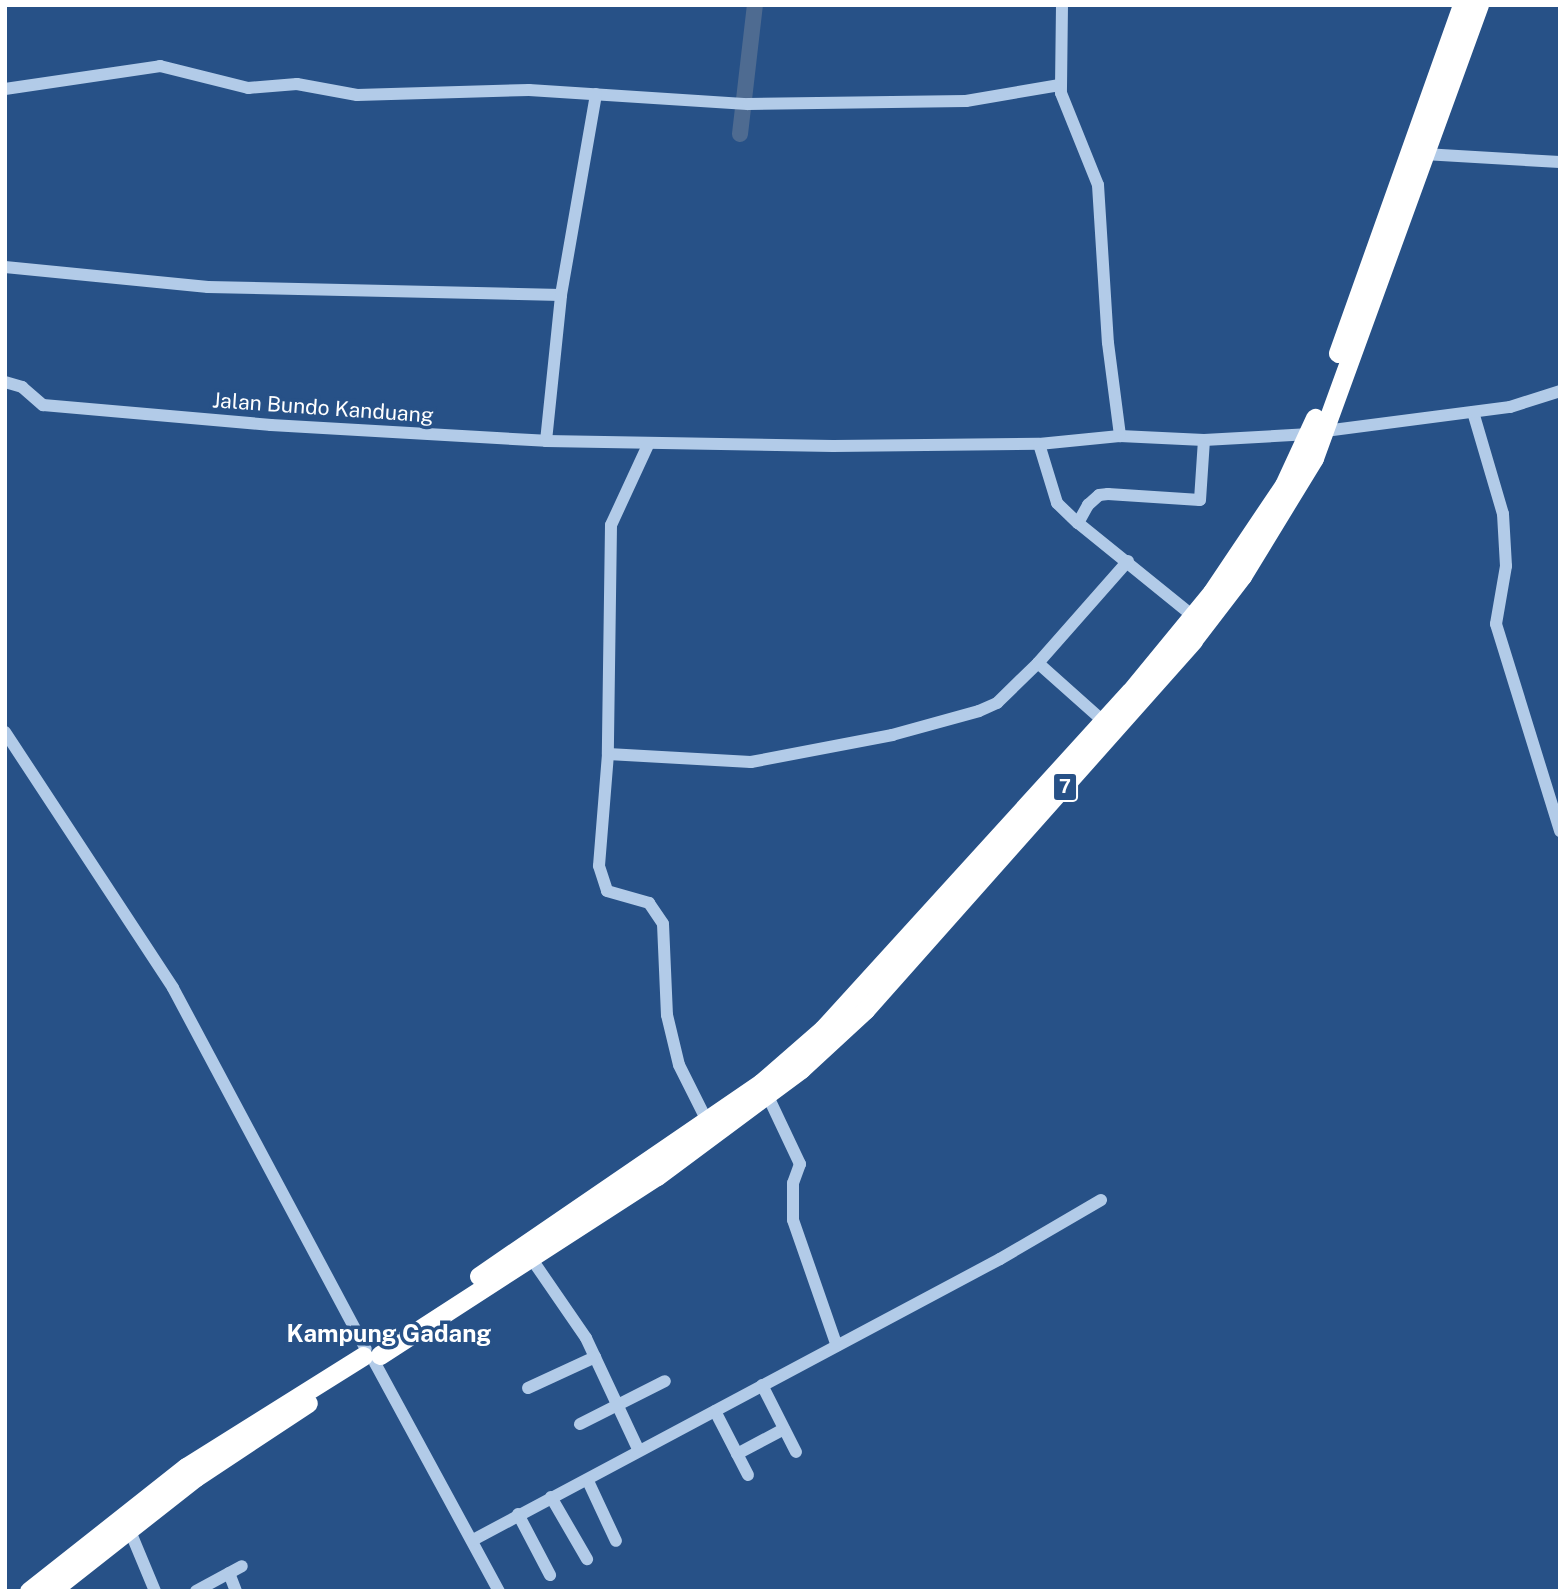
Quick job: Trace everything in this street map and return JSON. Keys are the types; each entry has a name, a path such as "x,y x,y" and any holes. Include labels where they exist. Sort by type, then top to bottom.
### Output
{"highway":[{"name":"7","path":"371,1356 531,1258 765,1090 977,875 1193,640 1317,432 1392,222 1462,5"},
{"name":"7","path":"1392,222 1424,154 1479,5"},
{"name":"7","path":"977,875 1103,721 1193,616 1236,571"},
{"name":"7","path":"371,1356 597,1199 706,1119 765,1090"},
{"path":"29,1591 155,1501 237,1433 371,1356"},
{"path":"51,1591 130,1531 155,1501"}],"street":[{"path":"1062,5 1060,85 1064,108 1098,185 1109,353 1120,436"},
{"path":"5,89 160,66 248,88 297,84 357,95 528,90 744,104 966,101 1060,85"},
{"path":"546,441 561,295 596,94"},
{"path":"1424,154 1560,162"},
{"path":"5,267 208,288 561,295"},
{"name":"Jalan Bundo Kanduang","path":"5,382 22,387 43,405 271,425 648,445 1039,444 1120,436 1204,440 1317,432 1510,407 1560,391"},
{"path":"1473,412 1503,514 1506,566 1496,624 1560,831"},
{"path":"1078,523 1099,495 1200,500 1204,440"},
{"path":"1039,444 1057,503 1193,616"},
{"path":"648,445 611,525 608,754 599,850 602,881 612,895 649,904 660,917 667,1015 679,1065 706,1119"},
{"path":"608,754 735,763 892,735 997,703 1038,663 1128,561"},
{"path":"1038,663 1103,721"},
{"path":"5,732 173,988 499,1591"},
{"path":"765,1090 800,1164 793,1184 793,1220 837,1346"},
{"path":"473,1540 551,1497 588,1481 638,1448 715,1411 1000,1259 1101,1200"},
{"path":"531,1258 595,1357 638,1448"},
{"path":"528,1388 595,1357"},
{"path":"580,1424 665,1381"},
{"path":"762,1385 796,1452"},
{"path":"715,1411 748,1475"},
{"path":"737,1454 784,1429"},
{"path":"588,1481 616,1541"},
{"path":"551,1497 587,1559"},
{"path":"518,1514 550,1575"},
{"path":"130,1531 150,1588"},
{"path":"197,1591 242,1566"},
{"path":"229,1573 236,1591"}],"waterway":[{"path":"740,134 755,5"}],"district":[{"name":"Kampung Gadang","path":"389,1334"}]}
